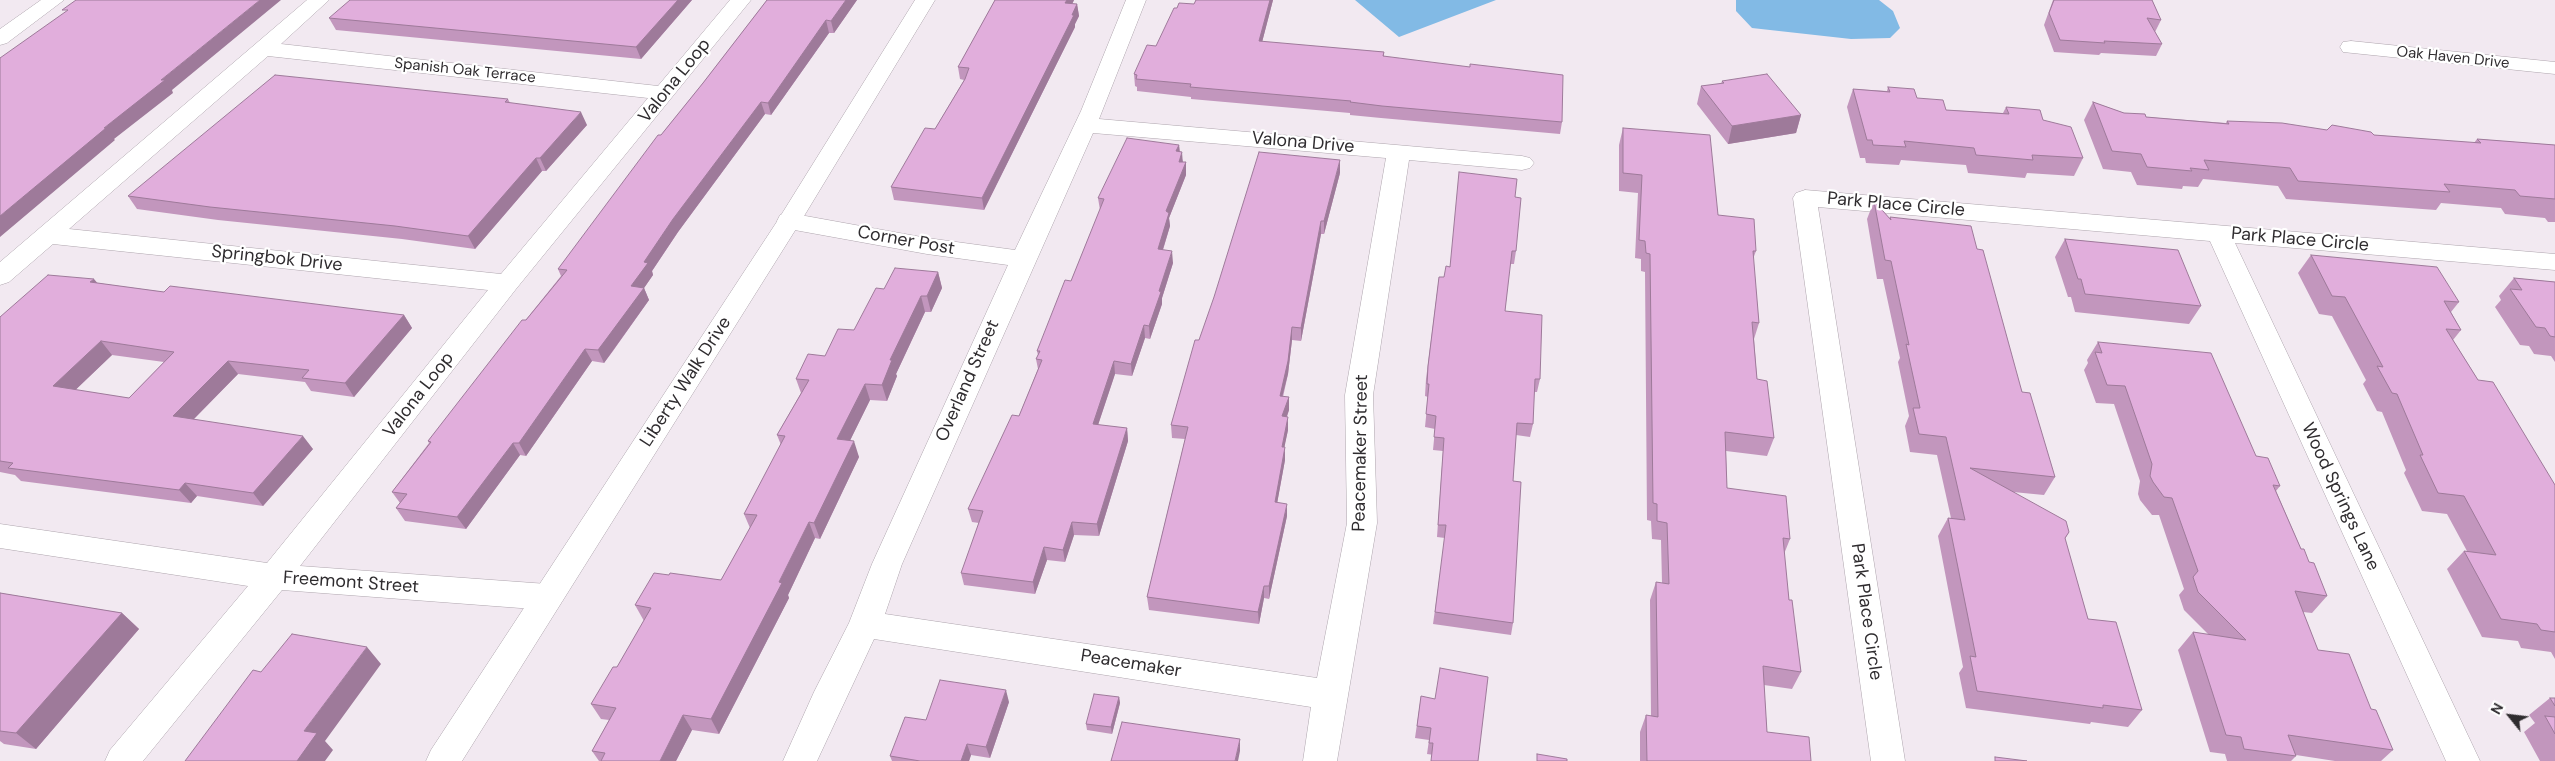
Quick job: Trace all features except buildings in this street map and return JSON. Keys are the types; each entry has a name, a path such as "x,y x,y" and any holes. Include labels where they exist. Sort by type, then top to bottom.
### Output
{"street":[{"path":"0,39 54,0"},
{"path":"0,276 265,49 319,0"},
{"name":"Valona Loop","path":"274,577 507,283 740,0"},
{"name":"Liberty Walk Drive","path":"443,761 789,221 925,0"},
{"name":"Overland Street","path":"800,761 826,702 865,624 887,564 1085,125 1136,0"},
{"name":"Oak Haven Drive","path":"2351,47 2555,68"},
{"name":"Spanish Oak Terrace","path":"265,49 665,93"},
{"name":"Valona Drive","path":"1085,125 1522,163"},
{"name":"Peacemaker Street","path":"1330,695 1362,523 1359,396 1399,151"},
{"name":"Park Place Circle","path":"1888,761 1805,198 2555,262"},
{"name":"Corner Post","path":"789,221 927,246 1023,259"},
{"name":"Wood Springs Lane","path":"2218,232 2463,761"},
{"name":"Springbok Drive","path":"47,235 507,283"},
{"path":"0,536 274,577"},
{"name":"Freemont Street","path":"122,761 274,577 547,597"},
{"name":"Peacemaker","path":"865,624 1330,695"},
{"path":"1320,761 1330,695"}],"water":[{"path":"1355,0 1496,0 1399,37"},
{"path":"1736,0 1879,0 1893,11 1900,28 1890,38 1851,39 1752,28 1736,11"}]}
